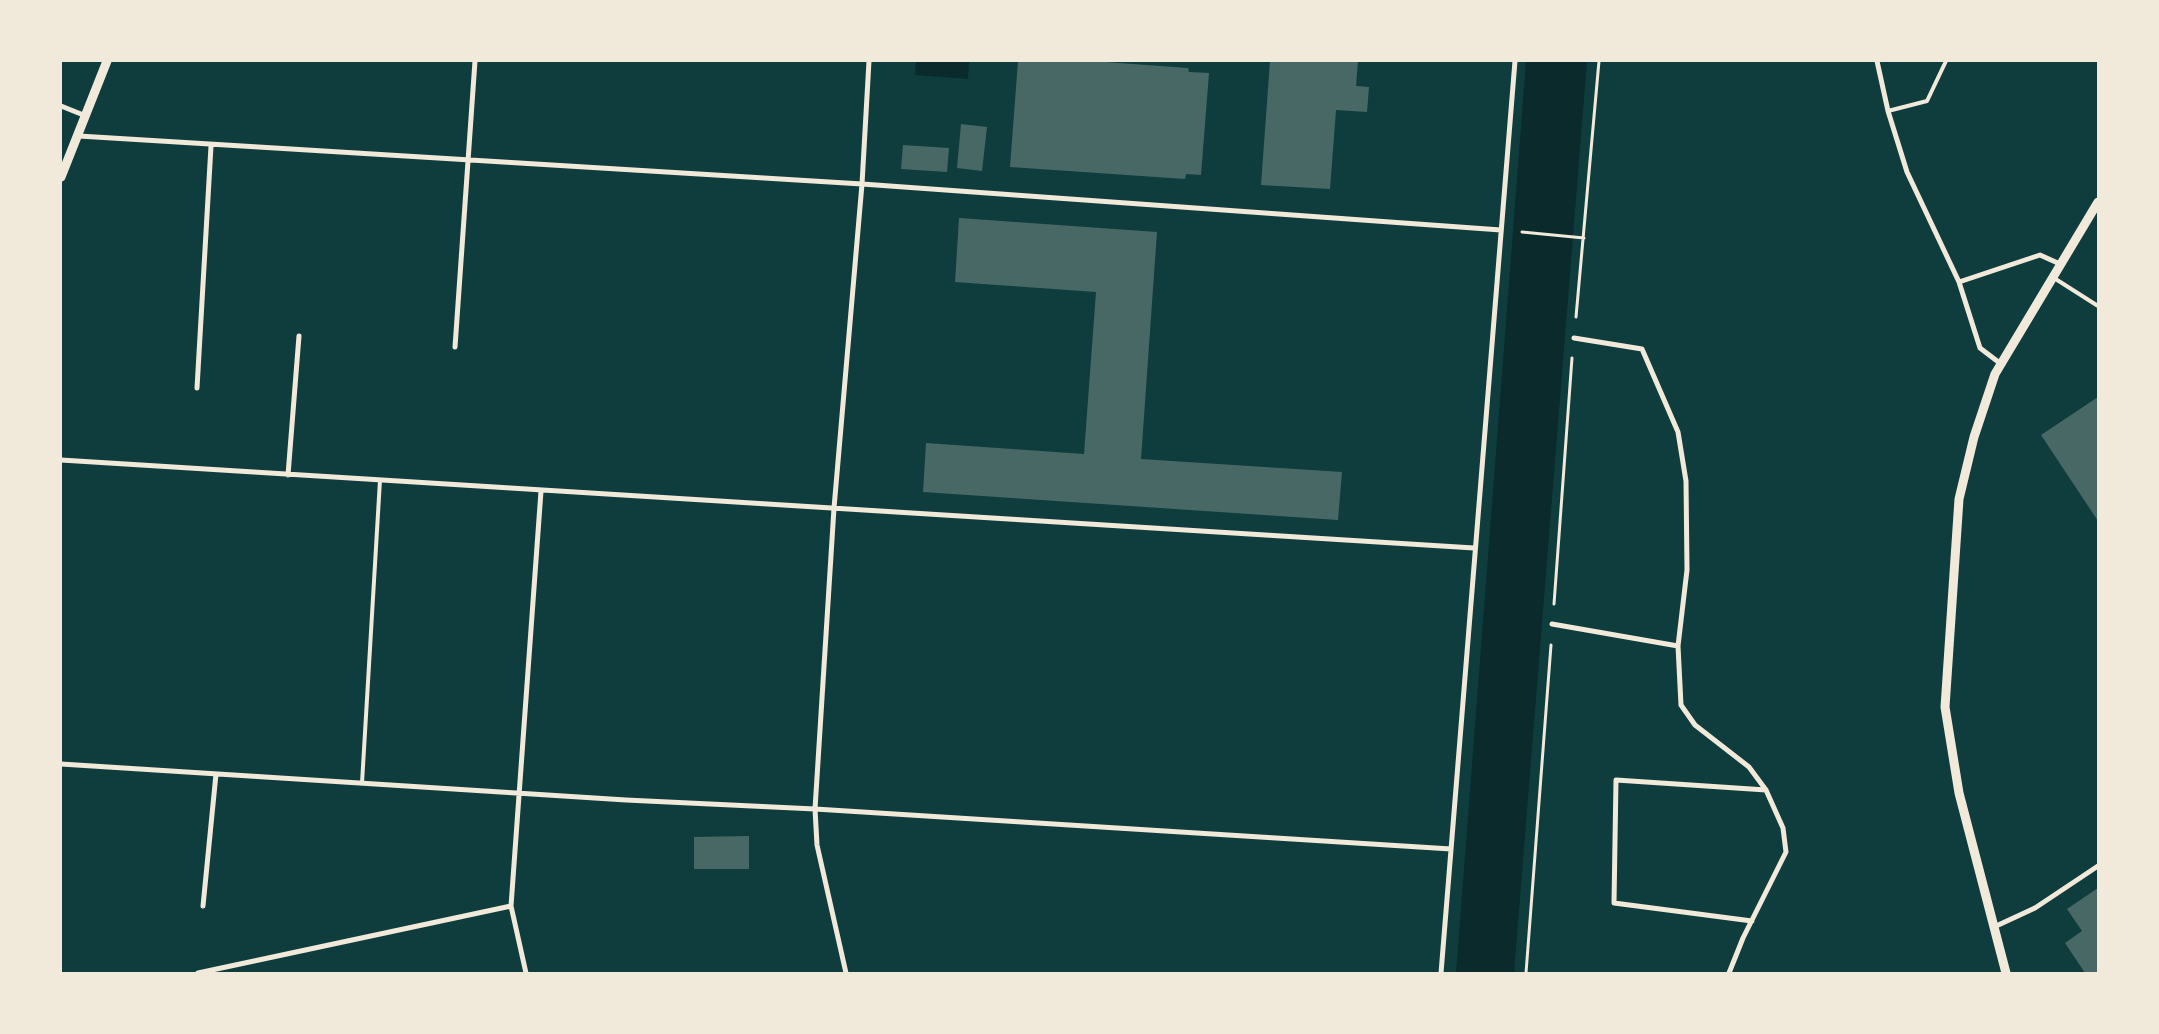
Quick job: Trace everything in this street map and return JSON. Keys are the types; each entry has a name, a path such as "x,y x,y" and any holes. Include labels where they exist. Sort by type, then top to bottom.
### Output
{"street":[{"path":"61,177 79,136 107,61"},
{"path":"455,347 475,61"},
{"path":"846,973 818,845 815,809 834,508 862,184 869,61"},
{"path":"1441,973 1515,61"},
{"path":"1877,61 1888,111 1907,172 1958,282 1980,348 2001,364"},
{"path":"61,106 86,116"},
{"path":"79,136 211,146 862,184 1501,230"},
{"path":"197,388 211,146"},
{"path":"2006,973 1960,793 1946,707 1959,499 1974,437 1995,374 2098,202"},
{"path":"1958,282 2040,255 2060,264"},
{"path":"288,475 299,336"},
{"path":"1574,338 1642,349 1678,432 1686,481 1687,570 1678,646 1681,705 1695,725 1749,767 1766,790 1783,828 1786,852 1729,973"},
{"path":"61,460 1474,548"},
{"path":"526,973 511,906 541,491"},
{"path":"1552,624 1678,646"},
{"path":"61,764 626,800 815,809 1451,848"},
{"path":"203,906 216,774"},
{"path":"1752,921 1614,903 1616,780 1766,790"},
{"path":"1994,927 2035,908 2098,866"},
{"path":"198,973 511,906"}],"lane":[{"path":"1888,111 1927,101 1946,61"},
{"path":"2052,277 2098,306"},
{"path":"362,783 380,480"}],"path":[{"path":"1526,973 1574,338 1599,61"},
{"path":"1501,230 1584,238"}],"water":[{"path":"916,61 969,61 968,79 915,75"},
{"path":"1526,61 1587,61 1514,973 1456,973"}],"building":[{"path":"1018,61 1091,61 1188,68 1189,72 1209,73 1201,175 1186,174 1185,179 1010,167"},
{"path":"1270,61 1358,61 1356,86 1369,87 1367,112 1336,110 1330,189 1261,185"},
{"path":"961,124 987,127 982,171 957,168"},
{"path":"903,145 949,148 947,172 901,169"},
{"path":"959,218 1157,232 1141,459 1342,472 1338,520 923,492 926,443 1084,454 1096,292 955,282"},
{"path":"2098,397 2098,521 2041,435"},
{"path":"749,836 749,869 694,869 694,837"},
{"path":"2098,888 2098,973 2085,973 2065,943 2082,931 2067,909"}]}
